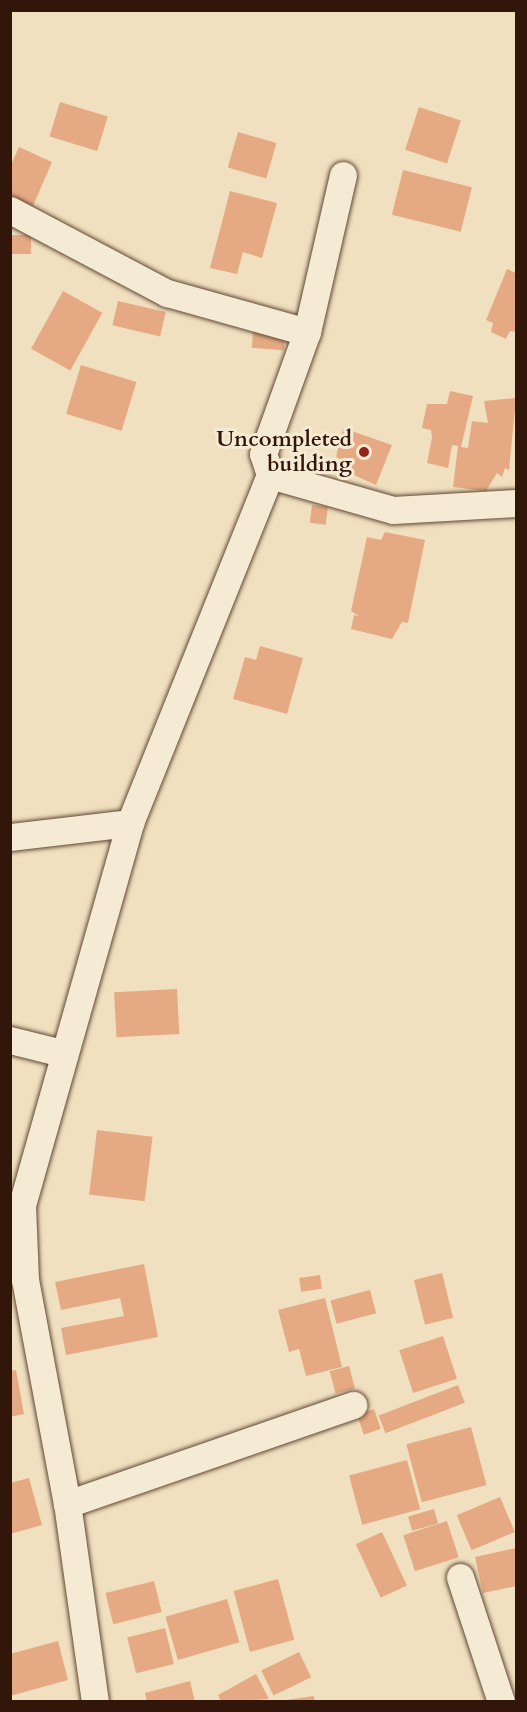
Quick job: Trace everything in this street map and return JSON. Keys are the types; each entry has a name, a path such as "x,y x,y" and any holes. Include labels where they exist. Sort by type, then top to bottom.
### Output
{"street":[{"path":"95,1701 67,1504 25,1280 16,1207 130,823 270,475 263,454 307,332 343,175"},
{"path":"10,210 166,293 307,332"},
{"path":"270,475 393,510 516,503"},
{"path":"10,837 130,823"},
{"path":"10,1040 62,1053"},
{"path":"67,1504 353,1405"},
{"path":"460,1577 501,1701"}],"building":[{"path":"60,102 108,117 97,151 49,136"},
{"path":"419,107 461,121 447,163 405,150"},
{"path":"238,132 276,143 266,179 228,168"},
{"path":"19,147 52,162 33,206 10,196 10,167"},
{"path":"403,170 472,187 461,232 392,215"},
{"path":"230,191 277,203 262,258 243,252 237,274 210,268"},
{"path":"12,235 31,235 31,254 12,254"},
{"path":"507,269 516,273 516,332 510,331 506,339 491,332 493,323 486,320"},
{"path":"63,291 102,313 70,371 31,349"},
{"path":"118,301 166,312 160,336 112,325"},
{"path":"253,331 285,333 284,350 252,348"},
{"path":"81,365 136,382 122,431 66,414"},
{"path":"450,391 473,396 461,447 468,448 472,421 488,423 484,401 516,398 509,470 505,468 502,477 497,473 486,491 453,487 458,446 452,445 448,468 427,463 432,438 431,430 422,428 427,404 447,404"},
{"name":"Uncompleted building","path":"343,428 392,445 376,485 349,473 350,463 336,457"},
{"path":"312,505 328,507 326,525 310,523"},
{"path":"385,532 425,540 408,623 402,622 392,639 351,629 354,615 359,616 351,611 367,537 381,540"},
{"path":"260,646 303,658 287,714 233,699 245,657 256,660"},
{"path":"177,989 179,1034 116,1037 114,992"},
{"path":"97,1130 153,1137 145,1201 89,1195"},
{"path":"144,1264 158,1337 66,1355 61,1328 124,1316 120,1298 61,1310 55,1282"},
{"path":"442,1273 453,1318 425,1325 414,1280"},
{"path":"320,1275 322,1289 301,1292 299,1278"},
{"path":"370,1290 376,1313 337,1324 330,1301"},
{"path":"325,1298 342,1367 306,1376 299,1349 289,1352 278,1310"},
{"path":"443,1336 457,1379 413,1393 399,1350"},
{"path":"349,1366 355,1388 336,1393 330,1371"},
{"path":"16,1370 24,1414 10,1417 10,1371"},
{"path":"458,1385 465,1403 385,1433 379,1415"},
{"path":"374,1409 381,1429 364,1435 357,1415"},
{"path":"471,1427 487,1485 422,1502 406,1444"},
{"path":"407,1460 420,1509 362,1525 349,1476"},
{"path":"29,1478 42,1525 10,1534 10,1483"},
{"path":"500,1497 515,1532 472,1550 457,1515"},
{"path":"434,1509 438,1523 412,1531 408,1516"},
{"path":"447,1521 459,1557 415,1571 403,1535"},
{"path":"382,1532 407,1585 381,1598 356,1544"},
{"path":"516,1548 516,1586 483,1593 475,1557"},
{"path":"278,1579 294,1640 250,1652 234,1591"},
{"path":"154,1581 162,1612 113,1624 105,1593"},
{"path":"227,1599 239,1642 178,1660 165,1617"},
{"path":"165,1628 174,1664 136,1673 127,1637"},
{"path":"58,1641 68,1680 10,1696 10,1654"},
{"path":"299,1652 311,1677 274,1696 261,1670"},
{"path":"256,1674 269,1699 221,1702 218,1695"},
{"path":"190,1681 195,1702 147,1702 145,1693"},
{"path":"314,1696 315,1702 286,1702 286,1700"}],"place":[{"name":"Uncompleted building","path":"364,452"}]}
